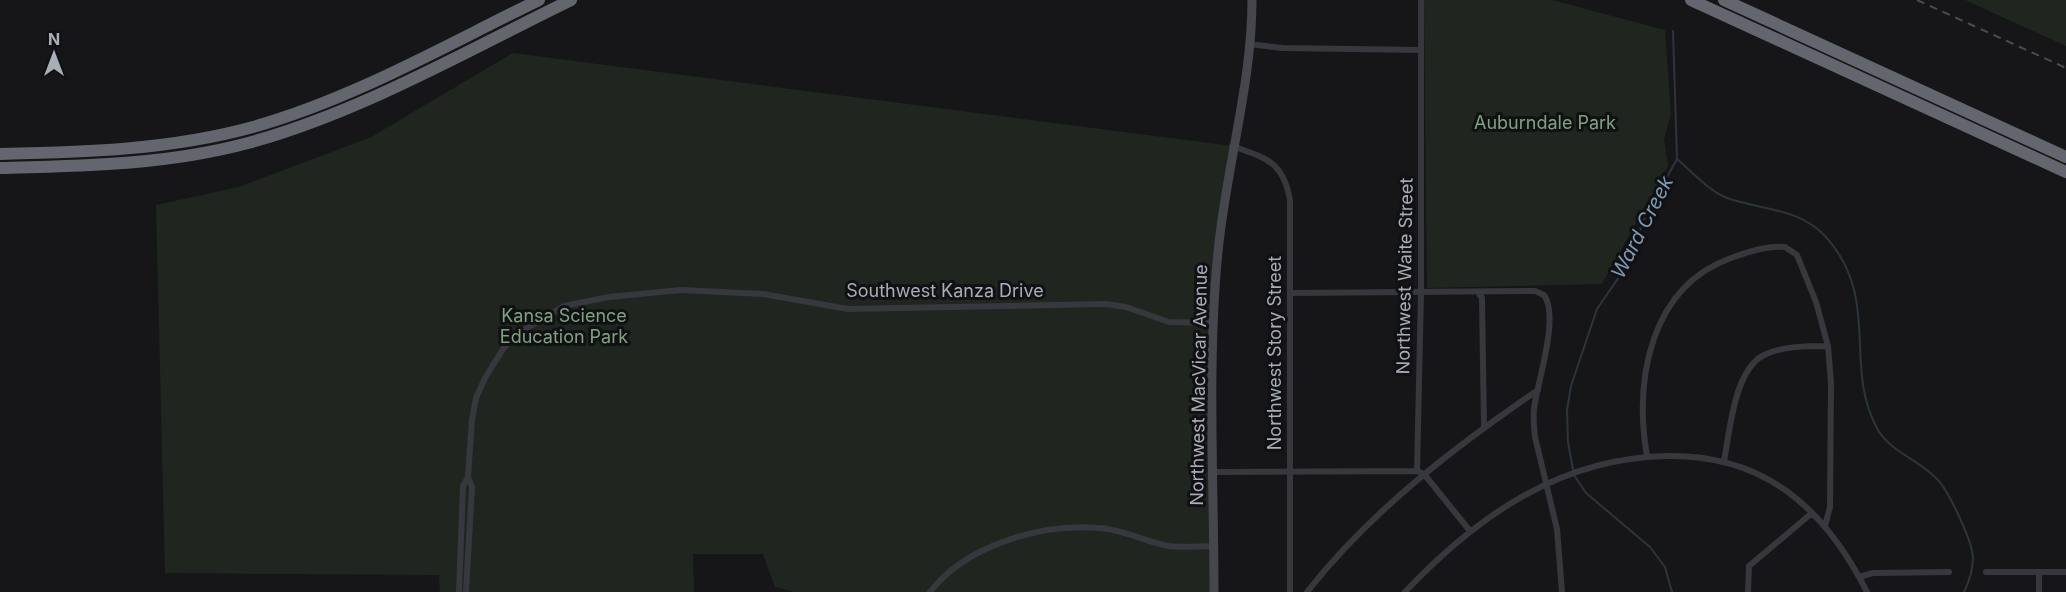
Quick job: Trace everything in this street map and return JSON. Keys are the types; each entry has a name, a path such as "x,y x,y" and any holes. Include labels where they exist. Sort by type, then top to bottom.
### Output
{"highway":[{"path":"0,154 158,147 208,138 272,121 371,82 539,0"},
{"path":"0,168 142,162 211,151 268,137 335,113 571,0"},
{"path":"1691,0 2066,172"},
{"path":"1724,0 2066,157"},
{"path":"0,149 52,153"}],"main road":[{"name":"Northwest MacVicar Avenue","path":"1214,592 1214,323 1221,218 1249,44 1252,0"}],"street":[{"name":"Northwest Waite Street","path":"1417,471 1421,293 1421,0"},
{"path":"1249,44 1282,48 1421,50"},
{"name":"Northwest Story Street","path":"1232,147 1269,159 1283,176 1290,200 1290,592"},
{"path":"1647,456 1644,427 1646,371 1655,333 1669,305 1684,287 1712,266 1742,254 1783,247 1797,255 1816,302 1828,346 1831,383 1830,507 1825,526"},
{"name":"Southwest Kanza Drive","path":"459,592 463,486 468,477 472,419 476,398 503,349 517,334 564,306 649,292 718,291 793,298 848,309 1106,304 1169,322 1214,323"},
{"path":"1291,293 1535,291 1544,295 1548,304 1548,339 1534,415 1535,437 1560,552 1562,592"},
{"path":"1478,292 1482,298 1484,427"},
{"path":"1724,460 1741,381 1749,368 1763,355 1774,351 1828,346"},
{"path":"1307,592 1331,562 1381,512 1424,474 1484,427 1538,390"},
{"path":"1405,592 1470,531 1546,484 1592,466 1647,456 1724,460 1771,479 1825,526 1867,592"},
{"path":"1214,472 1417,471 1424,474 1470,531"},
{"name":"Southwest Kanza Drive","path":"466,592 472,487 468,477"},
{"path":"1748,592 1749,566 1812,513"},
{"path":"930,592 949,570 974,553 1022,537 1068,528 1108,529 1169,546 1214,546"},
{"path":"2039,572 2039,592"},
{"path":"1986,573 2066,572"},
{"path":"1859,577 1873,573 1949,573"}],"green space":[{"name":"Auburndale Park","path":"1424,0 1552,0 1665,30 1671,114 1664,139 1668,166 1602,284 1427,288"},
{"path":"1965,0 2066,0 2066,46"},
{"name":"Kansa Science Education Park","path":"513,53 1232,146 1214,323 1214,592 794,592 775,587 763,554 693,554 694,592 440,592 439,575 165,573 156,205 239,187 371,137"}],"waterway":[{"name":"Ward Creek","path":"1672,592 1665,567 1650,547 1586,493 1574,475 1568,442 1567,410 1571,386 1597,309 1630,261 1643,221 1677,159 1673,31"},
{"path":"1677,159 1720,195 1780,211 1816,227 1843,261 1853,285 1858,309 1863,382 1868,406 1884,438 1937,479 1953,505 1969,540 1973,557 1964,592"}],"railway":[{"path":"1917,0 2066,68"}]}
